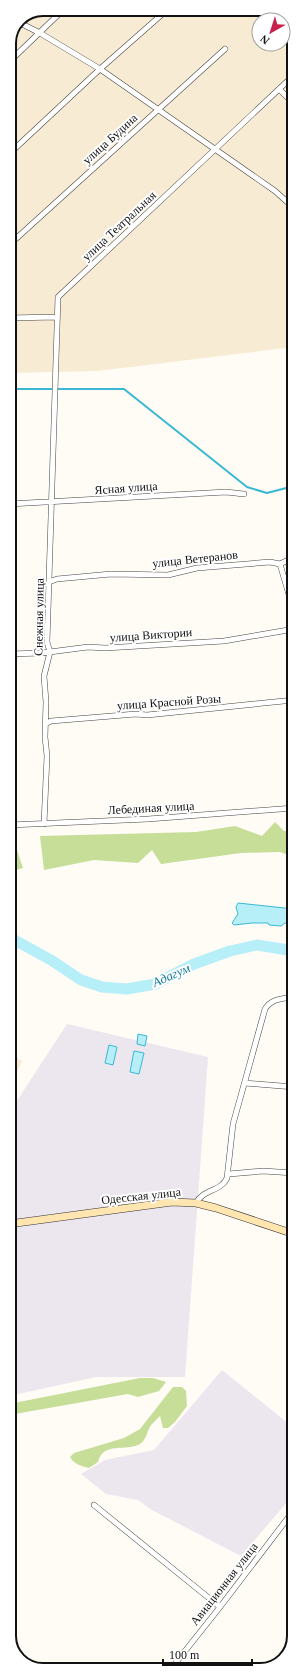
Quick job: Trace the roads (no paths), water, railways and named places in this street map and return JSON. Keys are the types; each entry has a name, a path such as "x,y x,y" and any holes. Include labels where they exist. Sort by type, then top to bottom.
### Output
{"main road":[{"name":"Одесская улица","path":"16,1223 172,1202 196,1203 216,1208 287,1232"}],"street":[{"path":"16,55 57,16"},
{"path":"16,147 100,69 160,16"},
{"path":"23,25 100,69 275,192 287,202"},
{"name":"улица Будина","path":"16,239 225,48"},
{"name":"улица Театральная","path":"53,434 56,317 58,297 287,81"},
{"path":"279,88 287,97"},
{"path":"16,318 56,317"},
{"name":"Снежная улица","path":"44,824 47,756 44,676 50,652 47,642 53,434"},
{"name":"Ясная улица","path":"16,504 226,492 244,494"},
{"path":"287,560 280,564 287,588"},
{"name":"улица Ветеранов","path":"49,582 57,579 111,574 168,575 197,568 270,562 280,564"},
{"name":"улица Виктории","path":"16,654 50,652 88,647 105,648 224,641 287,630"},
{"name":"улица Красной Розы","path":"45,724 51,721 136,714 147,715 287,701"},
{"name":"Лебединая улица","path":"16,825 148,819 287,809"},
{"path":"196,1203 206,1192 220,1188 225,1183 229,1174 233,1124 265,1009 273,1000 287,998"},
{"path":"245,1083 287,1086"},
{"path":"229,1174 263,1171 287,1173"},
{"path":"94,1505 220,1606"},
{"name":"Авиационная улица","path":"175,1663 287,1519"}],"water":[{"path":"238,903 287,908 287,924 285,923 281,926 269,925 268,923 234,925 232,923 238,914 236,907"},
{"path":"138,1034 147,1036 145,1046 137,1044"},
{"path":"109,1045 117,1047 113,1065 105,1063"},
{"path":"134,1051 144,1053 139,1074 130,1072"}],"waterway":[{"path":"16,389 124,389 247,487 267,493 287,488"},
{"name":"Адагум","path":"16,941 51,960 81,980 102,987 127,989 155,984 194,964 230,951 257,945 287,950"}]}
